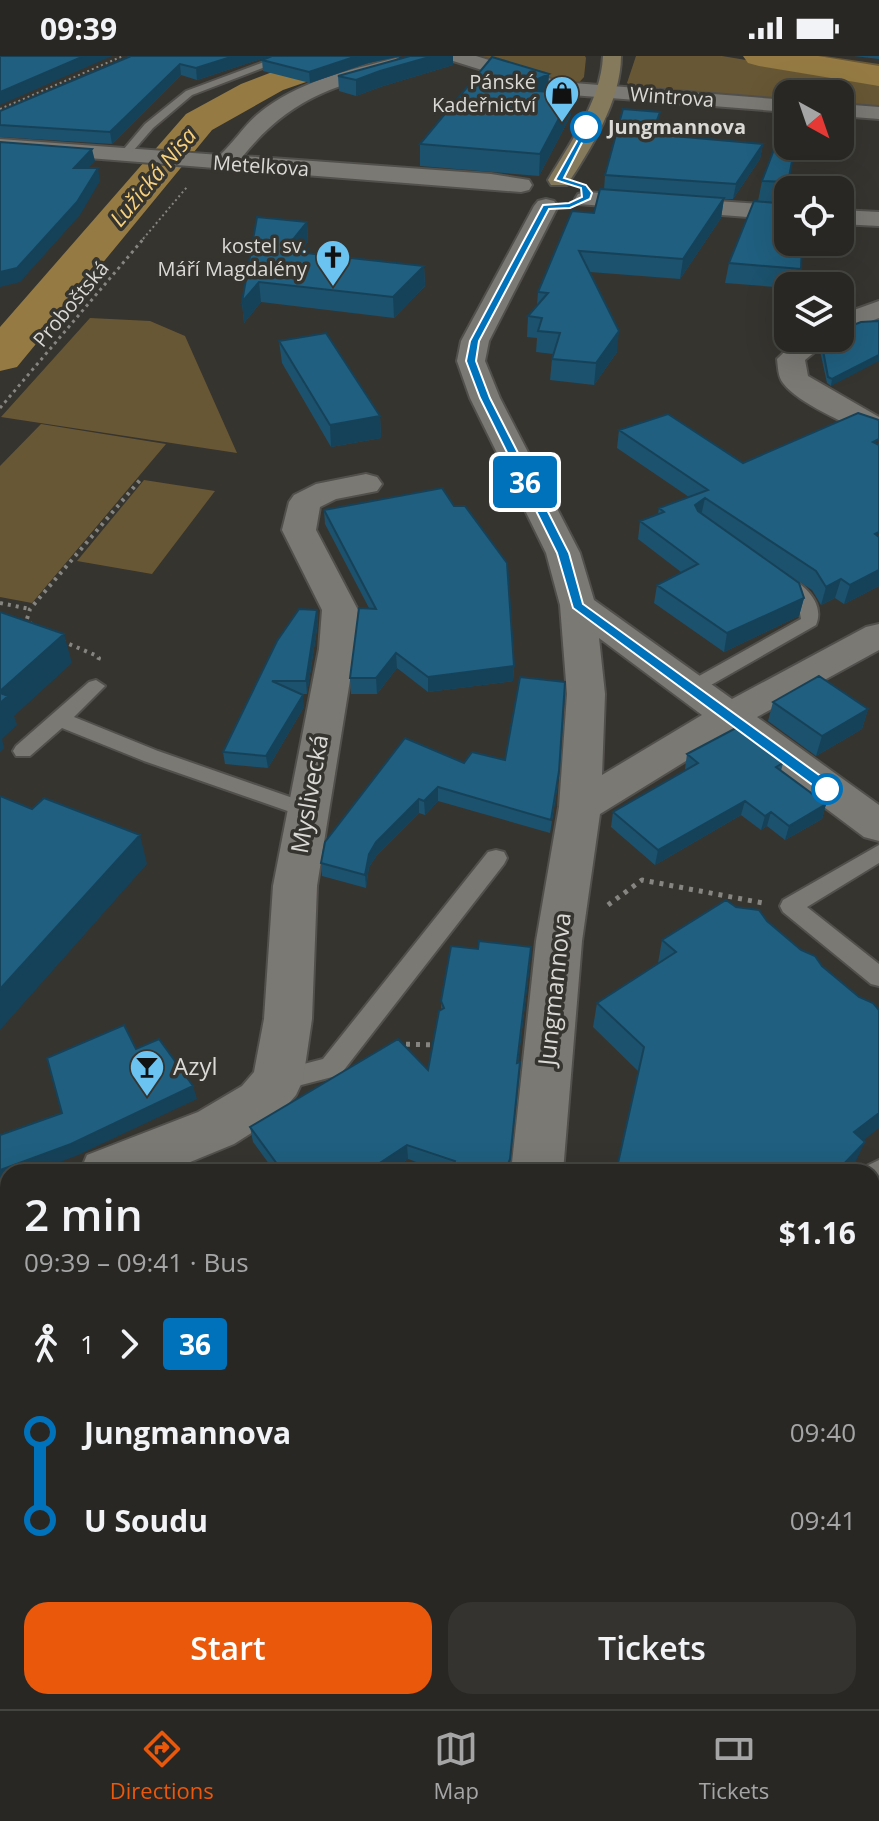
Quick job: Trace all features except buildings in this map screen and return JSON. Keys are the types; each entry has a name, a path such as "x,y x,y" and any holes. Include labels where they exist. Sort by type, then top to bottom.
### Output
{"street":[{"name":"Wintrova","path":"457,56 559,88 774,105"},
{"path":"559,180 603,93 614,66 612,56"},
{"path":"231,164 255,126 288,103 354,76 410,61"},
{"path":"854,111 879,113"},
{"name":"Metelkova","path":"0,145 521,185"},
{"path":"586,199 588,193 584,187 559,180 537,180 521,185 516,192 519,198 546,206 570,205 586,199 774,212"},
{"name":"Jungmannova","path":"538,1164 559,941 580,807 586,694 578,605 563,553 491,412 471,361 475,341 546,206"},
{"path":"854,218 879,219"},
{"path":"854,319 879,309"},
{"path":"797,352 791,359 790,370 794,379 809,391 879,429"},
{"name":"Myslivecká","path":"278,1080 288,1019 295,886 306,810 337,649 340,610 299,530 301,514 305,502 327,491 366,484"},
{"path":"578,605 879,826"},
{"path":"580,807 728,717 879,635"},
{"path":"126,1164 216,1128 260,1101 278,1080"}],"lane":[{"path":"123,156 149,126 189,93 289,56"},
{"path":"690,689 810,621 812,612 804,596 766,569"},
{"path":"23,751 96,686"},
{"path":"60,719 148,757 196,770 306,810"},
{"path":"879,853 791,906 879,977"},
{"path":"278,1080 331,1068 496,858"}],"path":[{"path":"0,109 123,56"},
{"name":"Proboštská","path":"0,408 191,183 234,169 231,164"},
{"path":"35,628 27,619 30,609 140,480"},
{"path":"0,603 30,609"},
{"path":"54,637 99,658 85,679 96,686"},
{"path":"559,941 642,880 673,883 737,900 791,906"},
{"path":"394,1044 440,1045"}],"shaded area":[{"path":"470,56 586,58 584,77 574,88"},
{"path":"636,56 722,56 879,82 879,109 854,107 854,80 774,80 774,100 631,86 627,83"},
{"path":"771,56 825,56 879,64 879,74"},
{"path":"90,318 150,321 185,336 237,453 1,417"},
{"path":"41,424 166,444 32,603 0,597 0,466"},
{"path":"144,480 215,491 152,574 77,561"}],"waterway":[{"name":"Lužická Nisa","path":"0,357 199,122 272,83 350,56"},
{"name":"Lužická Nisa","path":"759,56 879,76"}],"bus line":[{"name":"36","path":"586,127 559,180 584,187 588,193 586,199 570,205 546,206 475,341 471,361 485,398 563,553 578,605 827,789"}],"place":[{"name":"Pánské Kadeřnictví","path":"562,124"},
{"name":"Jungmannova","path":"586,127"},
{"name":"kostel sv. Máří Magdalény","path":"333,288"},
{"name":"Azyl","path":"147,1098"}]}
